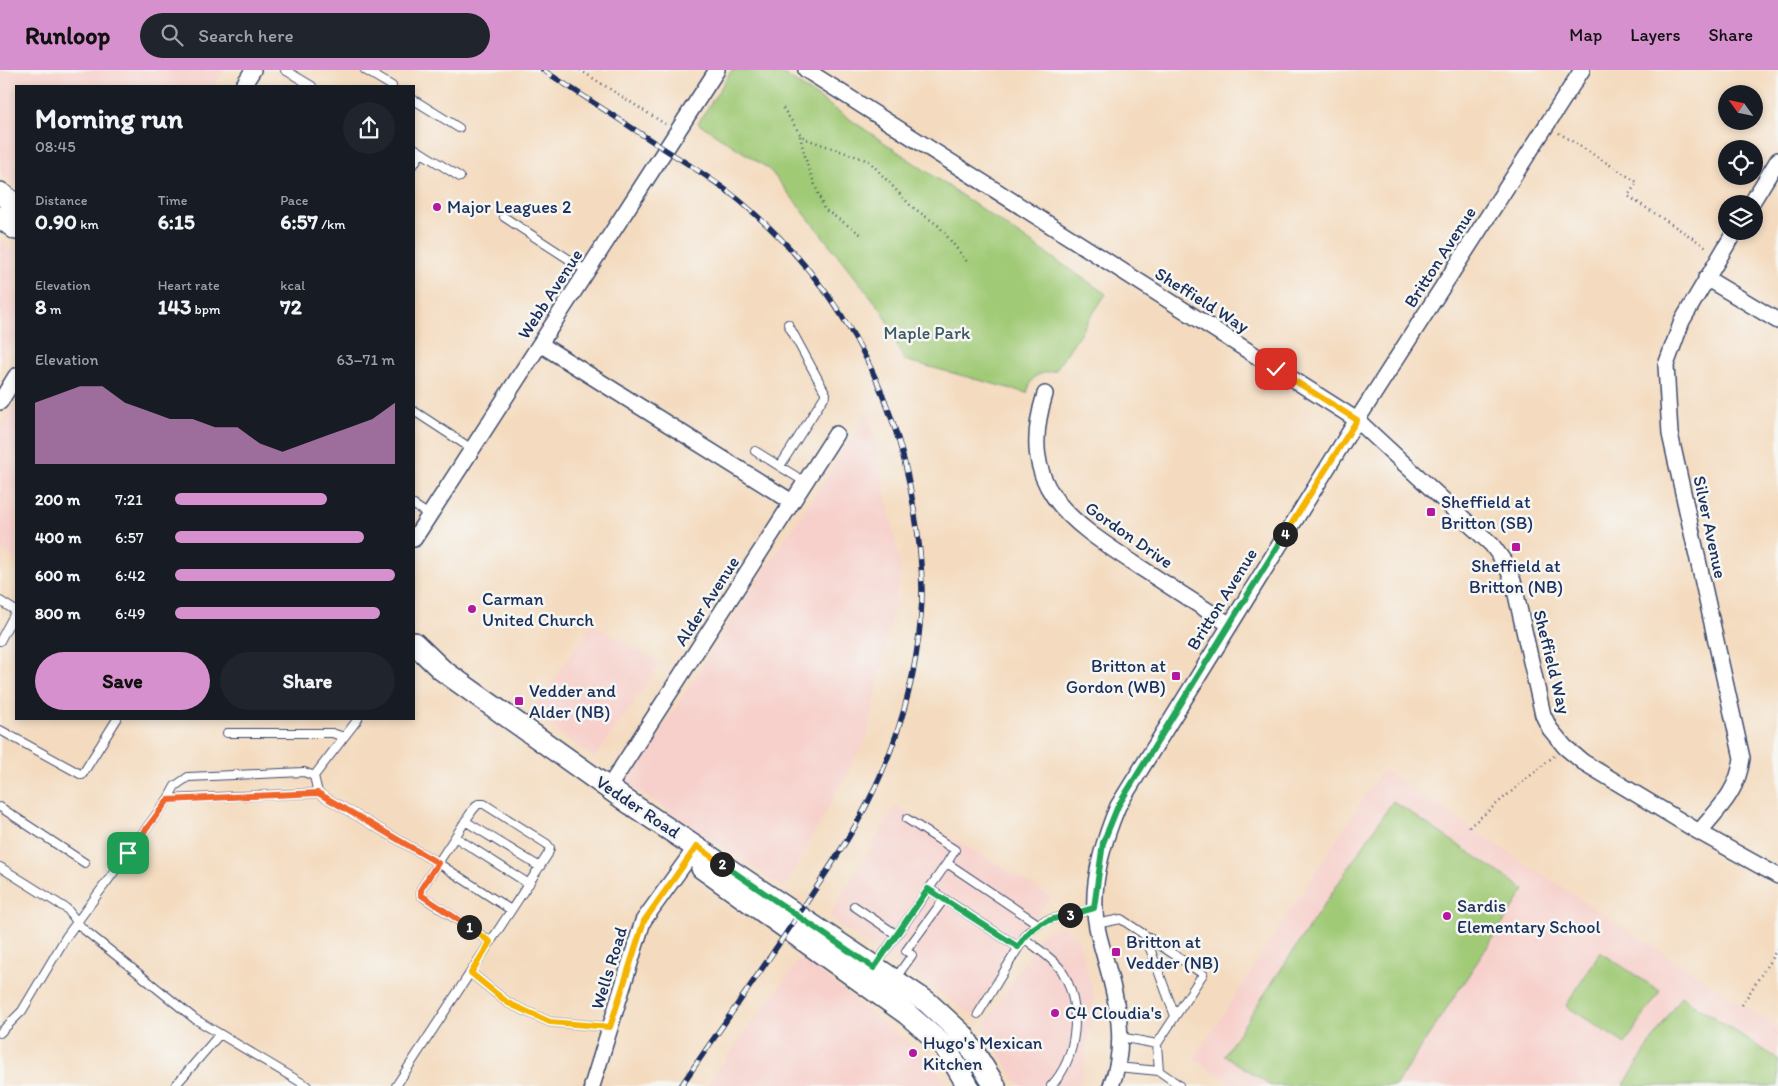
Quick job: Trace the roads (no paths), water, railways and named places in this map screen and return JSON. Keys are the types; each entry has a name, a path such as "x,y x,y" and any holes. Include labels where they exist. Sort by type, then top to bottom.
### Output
{"main road":[{"path":"0,193 15,204"},
{"path":"0,217 15,229"},
{"name":"Vedder Road","path":"415,652 609,787 907,1014 945,1047 968,1086"},
{"name":"Vedder Road","path":"415,652 556,767 927,1002 963,1036 995,1086"}],"street":[{"path":"244,85 253,70"},
{"name":"Webb Avenue","path":"415,537 717,70"},
{"name":"Sheffield Way","path":"806,70 1357,420 1492,545 1506,563 1513,581 1543,715 1550,729 1565,747 1583,762 1699,832 1778,876"},
{"name":"Britton Avenue","path":"1111,1086 1117,1067 1120,1037 1115,993 1095,916 1103,843 1118,806 1357,420 1582,70"},
{"path":"1757,195 1778,160"},
{"name":"Silver Avenue","path":"1699,832 1730,796 1740,776 1742,758 1670,434 1666,365 1682,321 1729,240"},
{"path":"1706,278 1778,321"},
{"path":"540,344 792,502"},
{"path":"8,395 15,378"},
{"name":"Gordon Drive","path":"1046,394 1038,419 1039,466 1047,487 1064,510 1089,534 1229,624"},
{"name":"Alder Avenue","path":"609,787 836,434"},
{"name":"Wells Road","path":"592,1086 644,921 692,852"}],"lane":[{"path":"285,70 310,85"},
{"path":"365,70 390,85"},
{"path":"415,101 459,128"},
{"path":"417,151 460,177"},
{"path":"504,216 587,271"},
{"path":"780,466 826,394 788,324"},
{"path":"415,412 472,449"},
{"path":"755,451 806,482"},
{"path":"415,506 429,515"},
{"path":"0,601 15,610"},
{"path":"0,640 15,613"},
{"path":"0,730 82,775 116,720"},
{"path":"314,776 357,720"},
{"path":"227,733 332,733 344,737"},
{"path":"0,1033 22,1011 66,937 168,800 175,786 188,777 304,772 314,776"},
{"path":"314,776 318,793"},
{"path":"168,800 318,793 438,863 511,910"},
{"path":"396,1086 529,884 550,848 547,844 484,804 478,804 421,889 421,895 490,942"},
{"path":"0,807 85,863"},
{"path":"874,968 955,850 908,819"},
{"path":"465,821 540,866"},
{"path":"455,837 529,884"},
{"path":"947,863 1038,924"},
{"path":"0,867 67,909 78,923 195,1018 219,1035 307,1086"},
{"path":"928,889 1018,947"},
{"path":"894,981 912,955 906,951 944,899"},
{"path":"854,906 897,935"},
{"path":"978,1014 1018,947 1028,932 1038,924 1095,916 1121,919 1203,974 1157,1044 1159,1071"},
{"path":"1145,935 1175,1016"},
{"path":"1024,938 1056,964 1062,972 1069,988 1075,1019 1074,1041 1071,1050 1062,1074 1050,1086"},
{"path":"471,973 508,1003 550,1022 610,1027"},
{"path":"174,1086 219,1035"},
{"path":"1120,1037 1157,1044"},
{"path":"1117,1067 1159,1071 1179,1086"}],"railway":[{"path":"543,70 721,186 774,232 805,266 832,301 856,339 876,379 892,421 905,464 918,535 922,588 919,638 905,706 882,773 860,818 832,863 681,1086"}],"place":[{"name":"Major Leagues 2","path":"437,207"},
{"name":"Sheffield at Britton (SB)","path":"1431,512"},
{"name":"Sheffield at Britton (NB)","path":"1516,547"},
{"name":"Carman United Church","path":"472,609"},
{"name":"Britton at Gordon (WB)","path":"1176,676"},
{"name":"Vedder and Alder (NB)","path":"519,701"},
{"name":"Sardis Elementary School","path":"1447,916"},
{"name":"Britton at Vedder (NB)","path":"1116,952"},
{"name":"C4 Cloudia's","path":"1055,1013"},
{"name":"Hugo's Mexican Kitchen","path":"913,1053"}],"park label":[{"name":"Maple Park","path":"927,333"}]}
